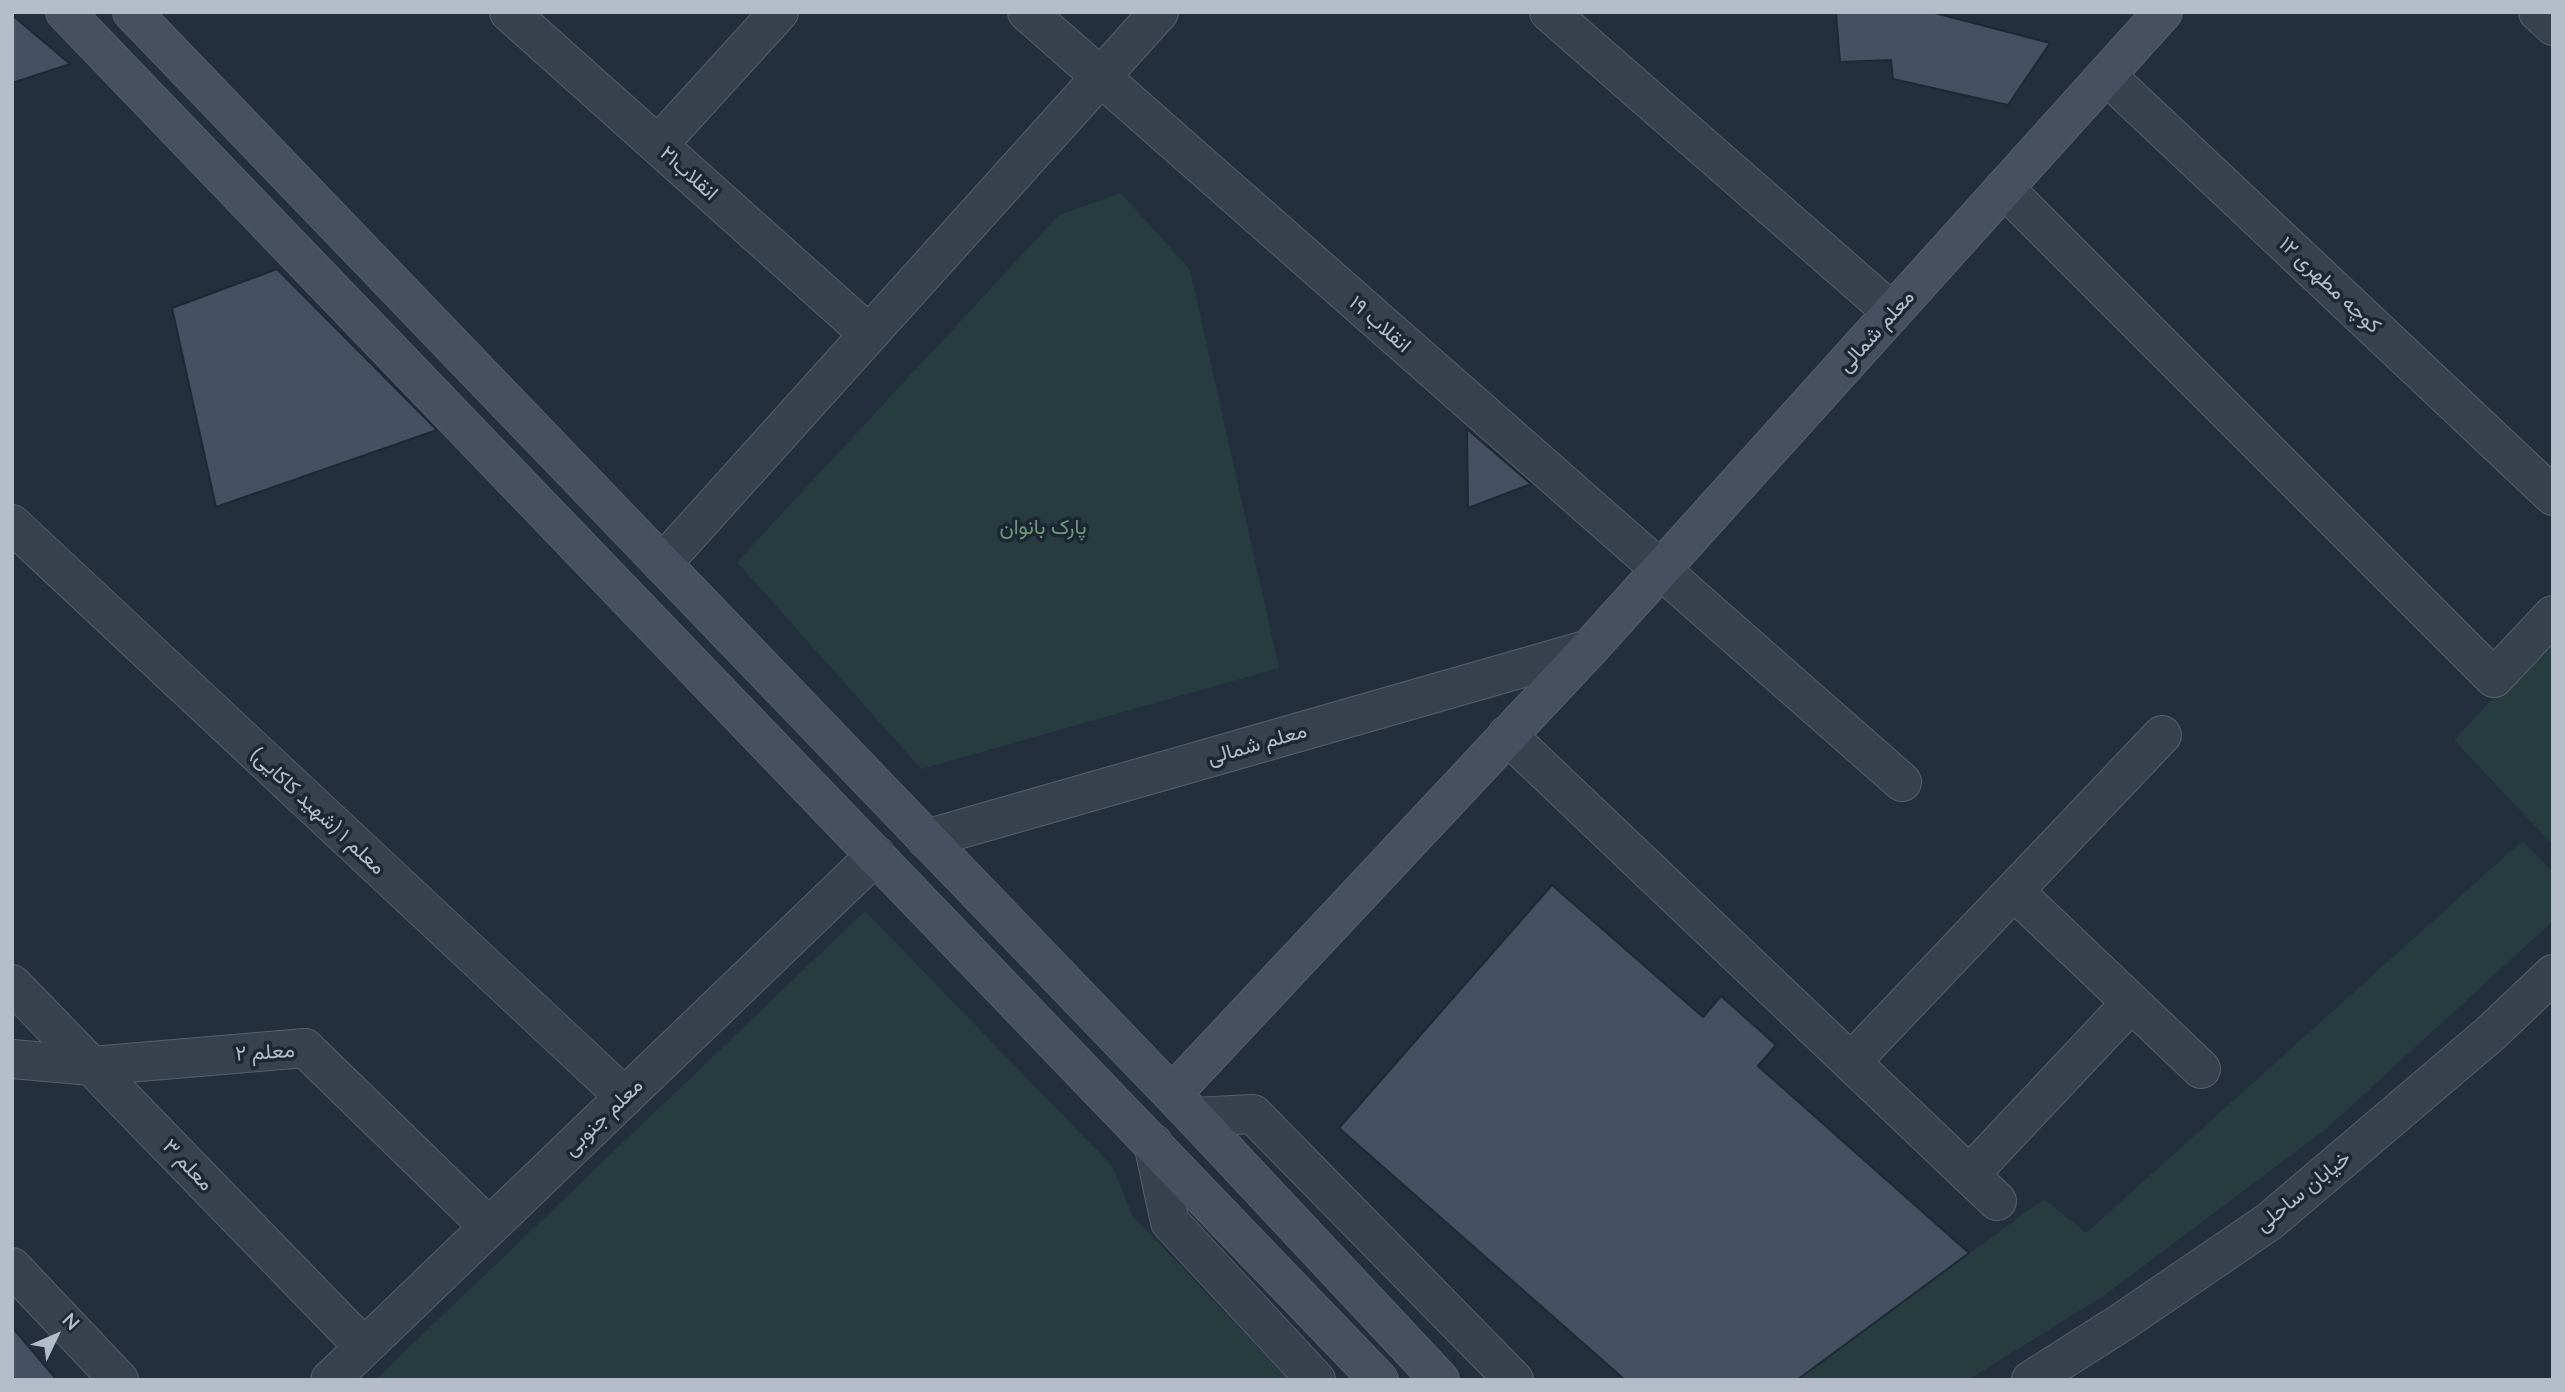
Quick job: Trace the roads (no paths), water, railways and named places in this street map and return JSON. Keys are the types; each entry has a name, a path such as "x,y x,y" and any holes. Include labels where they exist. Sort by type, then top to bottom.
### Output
{"main road":[{"path":"65,12 1379,1380"},
{"path":"132,12 1183,1106 1440,1380"},
{"name":"معلم شمالی","path":"1183,1106 1507,736 1589,649 2162,12"}],"street":[{"name":"انقلاب۲۱","path":"509,12 869,334"},
{"path":"658,145 779,12"},
{"name":"انقلاب ۱۹","path":"1027,12 1902,782"},
{"path":"662,564 1158,12"},
{"path":"1549,12 1892,312"},
{"path":"2538,12 2553,26"},
{"name":"کوچه مطهری ۱۲","path":"2106,75 2553,496"},
{"path":"2004,188 2494,678 2553,615"},
{"name":"معلم ۱ (شهید کاکایی)","path":"12,524 625,1097"},
{"name":"معلم شمالی","path":"926,839 1589,649"},
{"path":"1851,1062 2162,735"},
{"path":"1507,736 1997,1201"},
{"name":"معلم جنوبی","path":"330,1380 876,855"},
{"path":"2014,891 2201,1069"},
{"name":"خیابان ساحلی","path":"2031,1380 2122,1322 2270,1220 2491,1033 2553,974"},
{"name":"معلم ۳","path":"12,984 364,1347"},
{"path":"1969,1175 2132,1003"},
{"name":"معلم ۲","path":"12,1059 92,1066 305,1048 489,1227"},
{"path":"1183,1106 1253,1114 1514,1380"},
{"path":"1153,1143 1170,1222 1316,1380"},
{"path":"12,1267 119,1380"}],"park label":[{"name":"پارک بانوان","path":"1043,527"}]}
